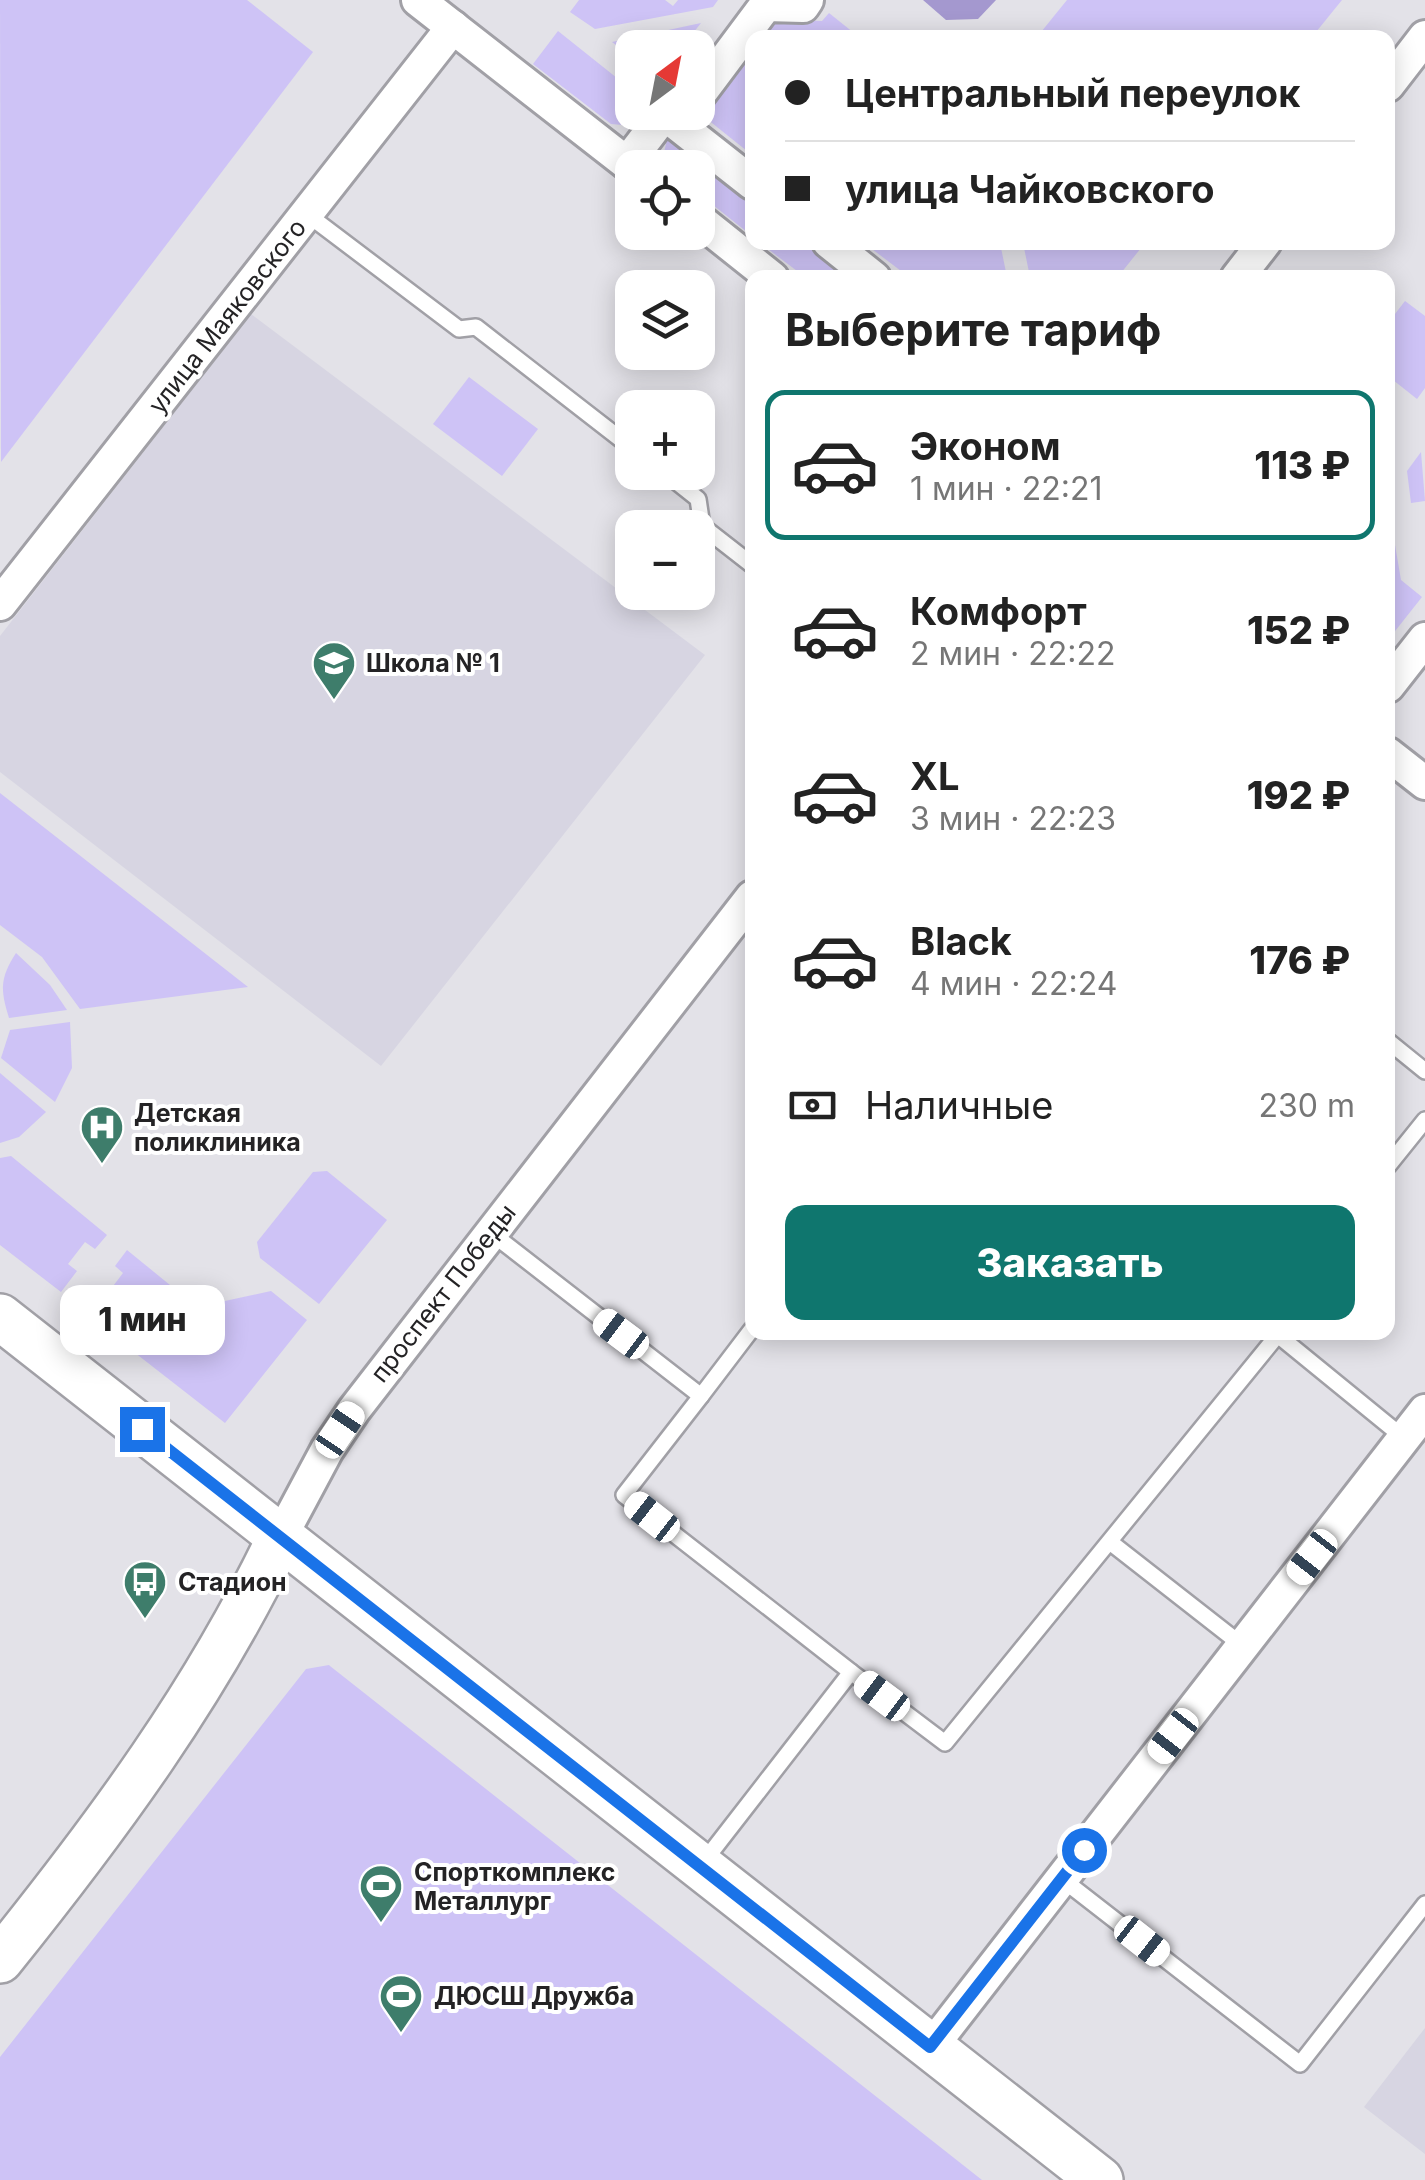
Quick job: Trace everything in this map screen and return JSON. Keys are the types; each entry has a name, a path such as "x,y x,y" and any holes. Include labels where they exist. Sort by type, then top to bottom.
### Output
{"main road":[{"path":"0,1318 1100,2180"},
{"name":"проспект Победы","path":"0,1960 160,1750 241,1616 280,1538"}],"street":[{"path":"418,0 615,153"},
{"path":"715,49 752,0"},
{"path":"747,30 766,5 802,6 807,0"},
{"name":"улица Маяковского","path":"0,604 453,28"},
{"path":"715,73 745,33"},
{"path":"1395,76 1425,37"},
{"path":"685,130 745,177"},
{"path":"715,232 762,270"},
{"path":"839,250 864,270"},
{"path":"1395,677 1425,638"},
{"path":"1395,759 1425,783"},
{"name":"проспект Победы","path":"280,1538 326,1450 354,1410 745,906"},
{"path":"930,2047 1425,1411"}],"lane":[{"path":"307,214 458,330 476,327 615,435"},
{"path":"687,490 698,499 702,526 745,560"},
{"path":"1395,1047 1425,1071"},
{"path":"1395,1157 1425,1120"},
{"path":"500,1219 701,1396"},
{"path":"745,1338 624,1495 945,1744 1274,1340"},
{"path":"1286,1340 1404,1438"},
{"path":"1110,1542 1243,1646"},
{"path":"700,1867 852,1672"},
{"path":"1062,1879 1300,2064 1425,1904"}],"shaded area":[{"path":"0,0 247,0 313,52 1,462"},
{"path":"579,0 665,0 673,6 678,0 718,0 713,7 595,29 570,12"},
{"path":"923,0 996,0 978,19 946,20"},
{"path":"1067,0 1342,0 1318,30 1043,30"},
{"path":"829,13 850,30 765,30 773,19 822,21"},
{"path":"701,23 695,30 668,30"},
{"path":"558,31 615,76 615,124 611,124 533,64"},
{"path":"745,57 745,149 715,125 715,97"},
{"path":"668,135 694,150 665,150"},
{"path":"715,162 745,179 745,230 715,207"},
{"path":"769,250 838,250 865,270 796,270"},
{"path":"873,250 1001,250 1006,270 900,270"},
{"path":"1025,250 1139,250 1123,270 1029,270"},
{"path":"1405,301 1425,316 1425,388 1417,399 1395,382 1395,314"},
{"name":"Школа № 1","path":"251,314 615,587 615,610 645,610 705,655 381,1066 0,772 0,636"},
{"path":"469,377 538,429 502,476 433,424"},
{"path":"1421,452 1425,501 1411,503 1407,471"},
{"path":"1395,545 1401,580 1422,597 1395,631"},
{"path":"0,793 248,987 80,1009 42,957 0,925"},
{"path":"16,953 50,985 67,1010 9,1018 3,984"},
{"path":"70,1022 72,1068 55,1102 1,1058 10,1030"},
{"path":"0,1073 46,1112 19,1137 0,1143"},
{"path":"11,1156 107,1235 95,1249 85,1242 68,1264 77,1271 61,1292 0,1245 0,1158"},
{"path":"327,1171 387,1220 319,1304 260,1258 257,1242 313,1172"},
{"path":"127,1250 197,1307 271,1291 307,1320 225,1423 80,1310 98,1288 107,1294 123,1273 115,1266"},
{"name":"Спорткомплекс Металлург","path":"329,1665 982,2180 0,2180 0,2057 306,1669"},
{"path":"1425,2028 1425,2154 1364,2107"}],"place":[{"name":"Школа № 1","path":"334,701"},
{"name":"Детская поликлиника","path":"102,1165"},
{"name":"Стадион","path":"145,1620"},
{"name":"Спорткомплекс Металлург","path":"381,1924"},
{"name":"ДЮСШ Дружба","path":"401,2034"}],"route":[{"path":"142,1429 930,2047 1084,1850"}]}
